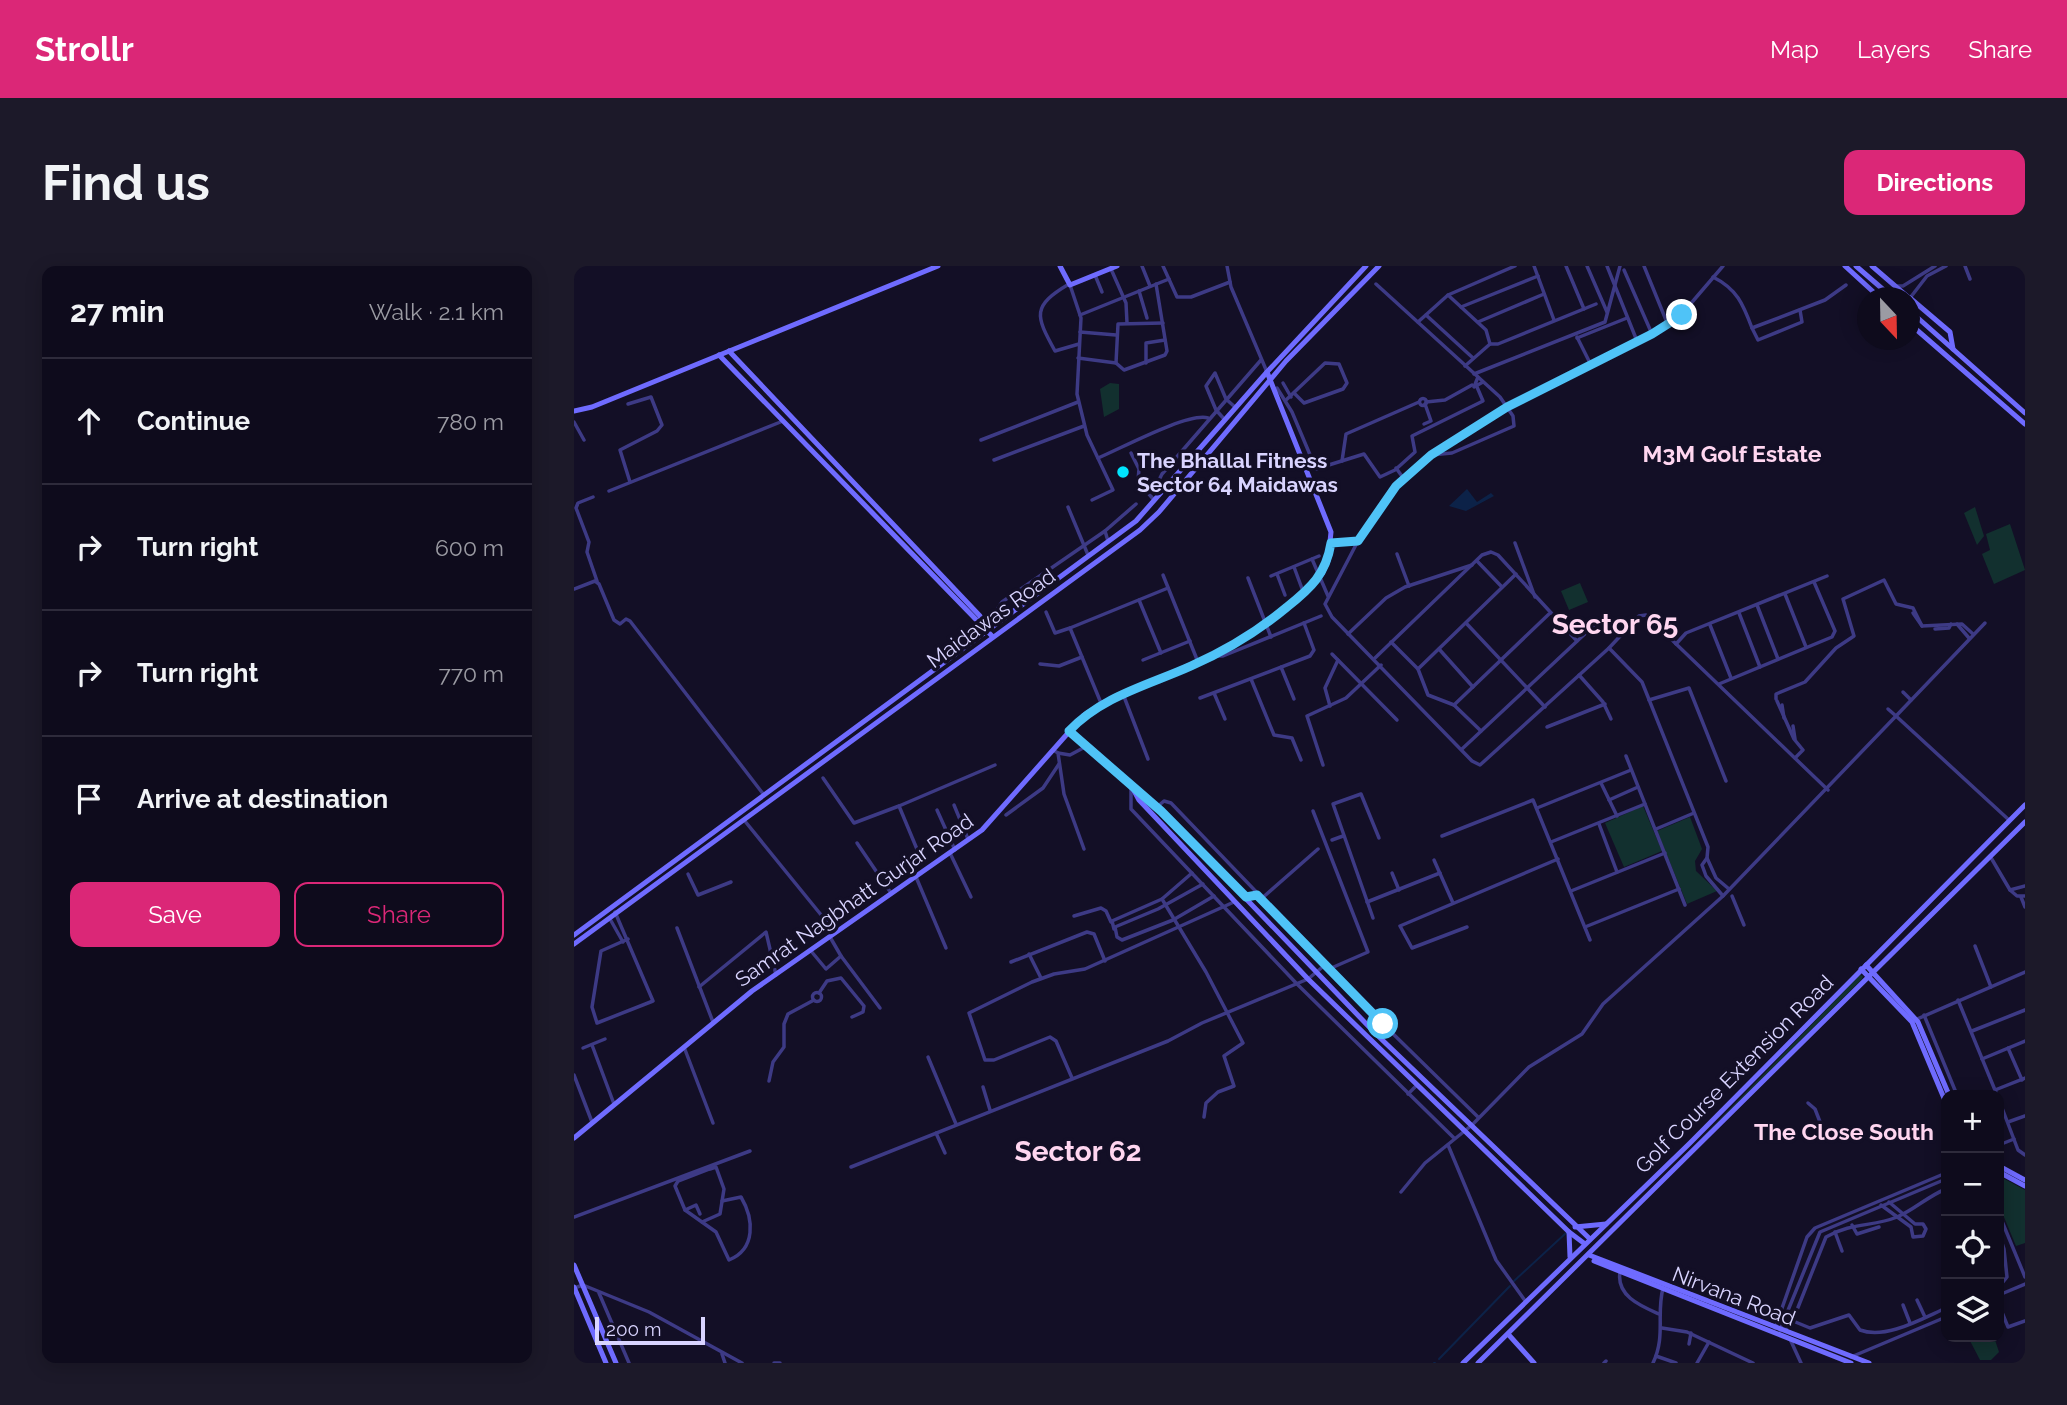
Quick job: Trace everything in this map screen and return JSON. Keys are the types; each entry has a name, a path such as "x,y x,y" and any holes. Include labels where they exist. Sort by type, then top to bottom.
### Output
{"street":[{"path":"574,411 592,407 938,266"},
{"path":"1060,266 1080,315 1076,387 1078,402 1084,426 1113,490 1092,500"},
{"path":"1163,266 1177,297 1191,297 1230,282"},
{"path":"1227,266 1230,282 1331,532 1331,543 1358,541"},
{"name":"Maidawas Road","path":"574,944 765,795 1108,541 1156,501 1267,372 1366,266"},
{"name":"Maidawas Road","path":"574,935 698,847 744,820 1150,521 1270,380 1379,266"},
{"path":"1418,322 1448,295 1515,266"},
{"path":"1534,266 1554,320"},
{"path":"1566,266 1584,309"},
{"path":"1587,266 1608,314"},
{"path":"1644,266 1668,325"},
{"path":"1723,266 1688,310 1668,325 1507,407 1431,455 1384,501 1358,541 1325,604 1326,610 1475,763 1486,763 1643,614 1828,790"},
{"path":"1845,266 1868,287"},
{"path":"1856,266 1881,287"},
{"path":"1872,266 1894,286 1903,286 1934,266"},
{"path":"1917,287 1921,281 1946,266"},
{"path":"1965,266 1970,279"},
{"path":"1079,344 1055,351 1040,319 1042,302 1069,284 1114,267 1124,297 1127,323"},
{"path":"1142,267 1150,286"},
{"path":"1608,267 1637,341"},
{"path":"1576,336 1605,322 1614,284 1622,268"},
{"path":"1622,268 1652,334"},
{"path":"1095,275 1102,292"},
{"path":"1461,307 1538,276"},
{"path":"1713,277 1729,285 1741,299 1758,340 1802,322 1800,310"},
{"path":"1916,277 1921,281"},
{"path":"1080,315 1169,279"},
{"path":"1078,358 1116,363 1124,370 1167,353 1156,284"},
{"path":"1376,284 1483,382 1513,416 1512,429 1452,453 1431,455"},
{"path":"1752,328 1825,300 1846,285"},
{"path":"1139,291 1147,317"},
{"path":"1478,322 1544,294"},
{"path":"1448,295 1486,330 1490,344"},
{"path":"1465,366 1490,344 1498,344 1596,304"},
{"path":"1920,308 1950,332 1953,350"},
{"path":"1426,315 1473,358"},
{"path":"1476,376 1628,318"},
{"path":"1920,322 2025,413"},
{"path":"1116,363 1118,324 1163,323"},
{"path":"1080,332 1116,335"},
{"path":"1920,333 2025,424"},
{"path":"1576,336 1590,363"},
{"path":"1146,363 1146,343 1165,340"},
{"path":"729,351 939,570 980,615 981,623"},
{"path":"719,355 992,636"},
{"path":"1164,491 1159,480 1162,474 1261,360"},
{"path":"1283,383 1293,396 1304,403 1343,389 1347,383 1339,364 1325,363 1293,396 1286,400"},
{"path":"1225,420 1216,410 1206,386 1215,373 1226,399 1236,408"},
{"path":"1276,388 1286,400 1315,468 1366,454 1378,477 1402,464 1415,452 1412,436 1483,401 1475,386 1476,376"},
{"path":"1342,461 1346,433 1419,402 1445,400 1483,382"},
{"path":"628,404 651,397 662,425 657,431 620,450 630,482"},
{"path":"981,440 1078,402"},
{"path":"1424,424 1431,421 1426,403"},
{"path":"1098,458 1184,422 1201,416 1209,418"},
{"path":"609,491 783,421"},
{"path":"574,422 584,440"},
{"path":"994,460 1084,426"},
{"path":"1131,453 1139,468 1138,481 1156,501"},
{"path":"1402,464 1410,474"},
{"path":"1396,468 1404,479"},
{"path":"593,497 579,503 576,508 589,542 587,552 614,620 620,624 626,619 630,621 765,795"},
{"path":"994,614 1002,602 1105,531 1136,504"},
{"path":"1068,507 1088,555"},
{"path":"1105,531 1108,541"},
{"name":"Samrat Nagbhatt Gurjar Road","path":"574,1138 713,1022 832,934 969,841 1027,783 1084,715 1123,694 1213,655 1266,624 1304,594 1320,577 1326,567 1331,543"},
{"path":"1515,543 1535,597"},
{"path":"1375,658 1487,553 1495,553 1577,641"},
{"path":"1397,554 1409,586"},
{"path":"1271,576 1319,556"},
{"path":"1312,559 1329,597"},
{"path":"1476,561 1502,587"},
{"path":"1348,634 1386,598 1409,586 1472,565"},
{"path":"1294,567 1304,594"},
{"path":"1277,574 1285,595"},
{"path":"1418,668 1516,574"},
{"path":"1163,575 1198,662"},
{"path":"1676,644 1686,633 1828,576"},
{"path":"1248,578 1271,637"},
{"path":"1794,757 1802,749 1784,718 1776,694 1807,680 1836,648 1854,636 1842,602 1844,598 1884,580 1896,604 1913,608 1922,626"},
{"path":"574,589 592,582 598,583"},
{"path":"1718,684 1807,648 1834,634 1814,582"},
{"path":"1045,612 1055,634 1168,588"},
{"path":"1785,594 1807,648"},
{"path":"1139,600 1161,653"},
{"path":"1757,605 1778,659"},
{"path":"1913,612 1922,626"},
{"path":"1738,613 1760,667"},
{"path":"1454,705 1549,614"},
{"path":"1462,749 1605,615"},
{"path":"1213,655 1223,656 1321,616"},
{"path":"1401,1192 1425,1163 1472,1125 1535,1063 1582,1034 1603,1003 1723,896 1828,790 1985,622"},
{"path":"1200,698 1310,656 1314,652 1304,623"},
{"path":"1466,623 1545,707"},
{"path":"1710,624 1731,678"},
{"path":"1935,629 1949,628 1951,624"},
{"path":"1922,626 1958,624 1973,634"},
{"path":"1958,624 1969,639"},
{"path":"1070,628 1102,704"},
{"path":"1143,660 1190,641"},
{"path":"1391,642 1418,668 1428,695 1454,705 1481,731"},
{"path":"1609,648 1640,678 1708,847 1707,858 1716,878 1729,889"},
{"path":"1439,649 1473,687"},
{"path":"1332,654 1397,720"},
{"path":"1040,664 1059,666 1082,657"},
{"path":"1330,706 1325,688 1338,660"},
{"path":"1323,765 1307,718 1346,698 1381,665"},
{"path":"1281,667 1294,699"},
{"path":"1579,675 1605,704 1611,719"},
{"path":"1251,679 1274,735 1292,738 1301,760"},
{"path":"1649,699 1689,688 1726,781"},
{"path":"1903,692 1911,700"},
{"path":"1214,693 1225,719"},
{"path":"1123,694 1148,759"},
{"path":"1419,704 1428,695"},
{"path":"1547,727 1605,704"},
{"path":"1782,705 1784,718"},
{"path":"1888,709 2010,820"},
{"path":"1793,726 1794,739"},
{"path":"1069,731 1131,785 1139,800 1308,979 1569,1232 1588,1242"},
{"path":"1084,849 1064,794 1055,752 1070,755 1085,747"},
{"path":"1626,756 1685,905"},
{"path":"1006,815 1043,788 1059,764"},
{"path":"823,778 854,822 995,765"},
{"path":"1537,808 1631,770"},
{"path":"1601,783 1617,816"},
{"path":"1131,785 1131,809 1297,984 1454,1138"},
{"path":"1609,800 1638,787"},
{"path":"1138,794 1144,795 1157,807 1383,1041 1472,1125 1588,1242"},
{"path":"1373,918 1333,804 1360,794 1379,838"},
{"path":"1442,836 1531,800 1537,808 1590,940"},
{"path":"1157,807 1164,801 1171,803 1266,905 1478,1117"},
{"path":"1551,842 1645,804"},
{"path":"954,805 969,841"},
{"name":"Golf Course Extension Road","path":"1462,1363 1671,1160 2025,805"},
{"path":"899,806 919,854 913,866 915,878 946,948"},
{"path":"937,810 971,897"},
{"path":"851,1167 1168,1041 1226,1013 1308,979 1327,967 1368,952 1313,811"},
{"path":"1656,829 1694,813"},
{"path":"744,820 832,934 841,956 880,1008"},
{"name":"Golf Course Extension Road","path":"1478,1363 2025,822"},
{"path":"1599,824 1617,872"},
{"path":"1332,841 1343,836"},
{"path":"857,843 891,893"},
{"path":"1261,899 1318,849"},
{"path":"1571,891 1665,853"},
{"path":"1990,856 2010,890 2023,896 2025,907"},
{"path":"1707,858 1702,865 1703,872 1723,896"},
{"path":"1467,927 1412,948 1401,925 1558,859"},
{"path":"1434,860 1453,903"},
{"path":"1111,922 1161,899 1192,873"},
{"path":"1392,873 1399,890"},
{"path":"1367,902 1440,873"},
{"path":"688,874 698,895 731,882"},
{"path":"1114,929 1203,884"},
{"path":"2010,890 2025,886"},
{"path":"1585,927 1679,889"},
{"path":"1246,897 1257,895"},
{"path":"1074,916 1101,908 1106,911 1117,937 1122,940 1173,920 1214,896"},
{"path":"1732,896 1744,925"},
{"path":"1161,899 1243,1043 1224,1056 1234,1086 1218,1092 1206,1102 1204,1117"},
{"path":"1072,1078 1056,1041 1050,1037 994,1060 985,1060 969,1018 970,1013 1041,978 1085,970 1236,901"},
{"path":"1264,916 1266,905"},
{"path":"615,912 628,939 653,1001 597,1023 592,1007 601,951 628,939"},
{"path":"609,917 623,942"},
{"path":"1251,936 1262,928"},
{"path":"677,929 713,1022"},
{"path":"699,987 766,932 776,975"},
{"path":"1011,962 1092,932 1105,961"},
{"path":"1975,946 1991,987"},
{"path":"811,951 826,969 841,956"},
{"path":"1030,954 1041,978"},
{"path":"1863,967 1916,1018 1954,1090"},
{"path":"842,981 852,972"},
{"path":"1916,1018 2025,972"},
{"path":"769,1081 773,1062 784,1046 783,1024 788,1014 821,999 819,993 827,981 838,978 864,1006 863,1012 852,1017"},
{"path":"1958,1000 1995,1090"},
{"path":"1971,1031 2025,1010"},
{"path":"1916,1018 1947,1090"},
{"path":"1916,1018 1941,1090"},
{"path":"583,1048 605,1039"},
{"path":"1982,1059 2025,1041"},
{"path":"592,1045 614,1104"},
{"path":"683,1045 713,1123"},
{"path":"2004,1091 2023,1079 2008,1048"},
{"path":"1377,1063 1385,1054"},
{"path":"928,1057 956,1124"},
{"path":"574,1075 592,1122"},
{"path":"1408,1094 1418,1085"},
{"path":"983,1087 990,1110"},
{"path":"1808,1103 1815,1110 1822,1126"},
{"path":"2004,1112 2020,1153 2025,1156"},
{"path":"2008,1122 2025,1116"},
{"path":"936,1133 945,1153"},
{"path":"2004,1143 2014,1139"},
{"path":"1448,1145 1496,1260 1525,1302"},
{"path":"574,1217 751,1151"},
{"path":"1671,1160 1679,1167"},
{"path":"702,1222 720,1214 724,1188 716,1167 707,1168 675,1184 685,1210 716,1232 729,1260 740,1256 749,1244 750,1217 741,1197 722,1202"},
{"path":"2004,1169 2025,1180"},
{"path":"1887,1200 1941,1175"},
{"path":"2004,1175 2025,1186"},
{"path":"1778,1332 1807,1237 1815,1227 1941,1181"},
{"path":"1778,1332 1789,1328 1793,1321 1826,1237 1853,1225 1896,1217 1941,1191"},
{"path":"1879,1203 1913,1226 1887,1200"},
{"path":"685,1210 696,1206 700,1214"},
{"path":"1617,1212 1624,1220"},
{"path":"2000,1216 2025,1277"},
{"path":"1778,1332 1820,1232 1835,1221"},
{"path":"1576,1227 1606,1224"},
{"path":"1853,1225 1857,1234 1879,1227"},
{"path":"1815,1227 1820,1232"},
{"path":"1569,1232 1570,1257"},
{"path":"1835,1232 1842,1251"},
{"path":"2004,1249 2007,1277 2004,1281"},
{"name":"Nirvana Road","path":"1588,1256 1620,1272 1851,1360"},
{"name":"Nirvana Road","path":"1588,1256 1663,1288"},
{"path":"574,1265 616,1363"},
{"path":"1620,1272 1621,1286 1632,1301 1659,1314"},
{"path":"2004,1293 2025,1284"},
{"path":"606,1363 574,1288 583,1285 649,1312 742,1363"},
{"path":"1653,1363 1662,1328 1659,1314 1663,1288"},
{"path":"598,1291 629,1363"},
{"path":"1917,1300 1925,1317"},
{"path":"1903,1305 1910,1324"},
{"path":"1793,1321 1810,1328 1849,1315 1860,1330 1886,1331 1941,1310"},
{"path":"1514,1313 1521,1321"},
{"path":"2004,1317 2008,1327 2025,1321"},
{"path":"1851,1360 1941,1319"},
{"path":"1662,1328 1691,1333 1753,1363"},
{"name":"Nirvana Road","path":"1778,1332 1842,1360 1870,1363"},
{"path":"1689,1344 1691,1333"},
{"path":"1508,1334 1534,1363"},
{"path":"1790,1339 1801,1363"},
{"path":"1697,1363 1709,1342"},
{"path":"721,1352 725,1363"},
{"path":"1656,1356 1676,1363"},
{"path":"1834,1363 1842,1360"},
{"path":"774,1363 780,1363"}],"green space":[{"path":"1110,383 1119,384 1119,409 1104,417 1100,389"},
{"path":"1975,507 1984,536 1977,545 1964,513"},
{"path":"2010,524 2025,570 1994,584 1982,554 1990,550 1986,534"},
{"path":"1580,583 1588,602 1569,610 1561,591"},
{"path":"1643,806 1662,851 1624,867 1605,823"},
{"path":"1690,817 1702,849 1695,861 1696,871 1717,891 1687,904 1657,831"},
{"path":"1860,975 1863,976 1862,979 1680,1160"},
{"path":"2004,1179 2025,1190 2025,1243 2016,1246 2004,1217"},
{"path":"1971,1342 1996,1342 1999,1352 1991,1360 1980,1360"}],"water":[{"path":"1467,489 1477,502 1491,493 1494,496 1466,511 1449,506"}],"waterway":[{"path":"1514,1281 1566,1233"},
{"path":"1439,1359 1510,1286"}],"place":[{"name":"The Bhallal Fitness Sector 64 Maidawas","path":"1123,472"}],"district":[{"name":"M3M Golf Estate","path":"1732,453"},
{"name":"Sector 65","path":"1615,624"},
{"name":"The Close South","path":"1844,1131"},
{"name":"Sector 62","path":"1078,1151"}],"route":[{"path":"1383,1024 1257,895 1246,897 1144,795 1138,794 1069,731 1084,715 1103,703 1189,667 1250,637 1315,583 1326,567 1331,543 1358,541 1396,486 1431,455 1507,407 1675,322 1682,315"}]}
